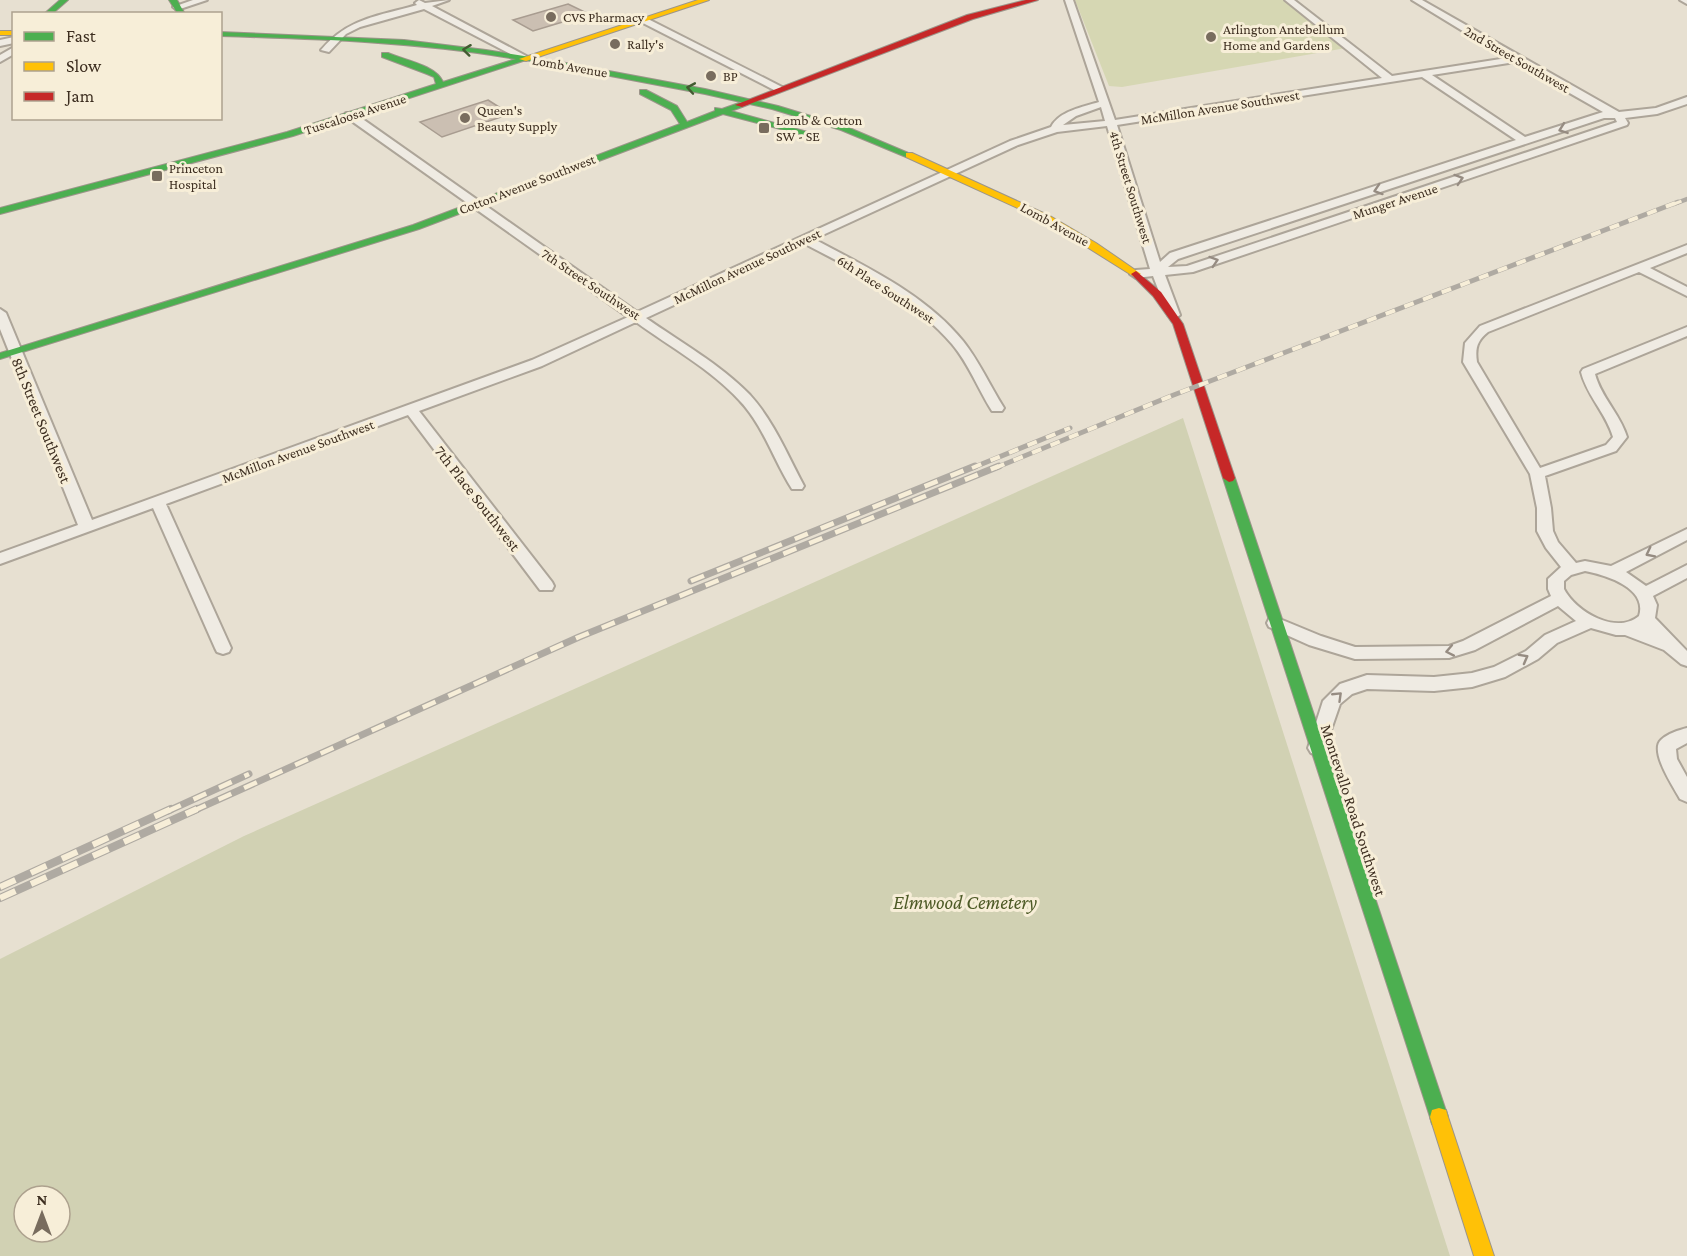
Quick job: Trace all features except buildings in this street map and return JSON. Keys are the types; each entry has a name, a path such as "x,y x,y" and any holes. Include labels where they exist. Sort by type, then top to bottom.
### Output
{"main road":[{"path":"49,12 64,0"},
{"name":"Tuscaloosa Avenue","path":"0,211 156,172 350,115 705,0"},
{"name":"Cotton Avenue Southwest","path":"0,356 405,230 970,17 1034,0"},
{"path":"362,24 360,31 363,34 414,45"},
{"path":"222,30 293,36"},
{"name":"Lomb Avenue","path":"222,34 338,38 525,58 748,100 853,131 882,142 948,174 1004,196 1050,219 1136,274 1157,294 1178,324"},
{"name":"Lomb Avenue","path":"222,43 385,55 499,67 530,73"},
{"path":"572,44 573,49 581,57 617,74"},
{"path":"385,55 430,72 437,76 441,86"},
{"name":"Lomb Avenue","path":"548,76 643,92 821,137"},
{"path":"643,92 670,105 683,116 685,124"},
{"name":"Lomb Avenue","path":"843,142 909,156"},
{"name":"4th Street Southwest","path":"1178,324 1195,373"},
{"name":"Cotton Avenue Southwest","path":"0,362 15,353"},
{"name":"Montevallo Road Southwest","path":"1195,373 1484,1256"}],"street":[{"path":"177,7 203,0"},
{"path":"413,0 525,58"},
{"path":"326,50 343,32 362,24 445,0"},
{"name":"4th Street Southwest","path":"1069,0 1111,123 1157,271 1178,324"},
{"path":"1289,0 1391,80"},
{"name":"2nd Street Southwest","path":"1416,0 1603,109 1620,116"},
{"path":"644,20 779,89"},
{"name":"McMillon Avenue Southwest","path":"0,559 537,363 1014,143 1056,129 1098,126 1516,59"},
{"path":"1424,74 1525,142"},
{"name":"Munger Avenue","path":"1157,271 1174,256 1475,159 1603,115 1620,116 1676,106 1687,100"},
{"path":"1056,129 1057,125 1072,114 1104,103"},
{"name":"7th Street Southwest","path":"350,115 639,317 692,355 745,398 797,486"},
{"name":"Munger Avenue","path":"1136,274 1189,269 1623,123 1620,116"},
{"path":"1475,159 1494,168"},
{"path":"1322,208 1341,218"},
{"name":"6th Place Southwest","path":"805,239 879,281 940,324 964,352 997,408"},
{"path":"1571,568 1551,544 1545,531 1544,508 1537,474 1470,362 1468,347 1473,338 1484,329 1687,249"},
{"path":"1639,267 1687,292"},
{"name":"8th Street Southwest","path":"0,313 87,527"},
{"path":"1537,474 1611,448 1620,437 1617,423 1589,382 1588,372 1687,331"},
{"name":"7th Place Southwest","path":"411,410 546,586"},
{"path":"158,502 223,648"},
{"path":"1613,572 1687,534"},
{"path":"1585,566 1613,572 1630,581 1648,601 1650,611 1647,620 1640,626 1613,629 1589,622 1568,609 1554,589 1561,572 1571,568 1585,566"},
{"path":"1644,594 1687,571"},
{"path":"1275,623 1315,641 1355,653 1440,653 1469,646 1559,599"},
{"path":"1647,620 1670,646 1687,660"},
{"path":"1317,749 1332,700 1346,689 1367,682 1434,684 1472,680 1500,672 1532,655 1551,639 1589,622"},
{"path":"1628,629 1670,646"},
{"path":"1687,735 1667,745 1668,760 1687,794"}],"green space":[{"name":"Arlington Antebellum Home and Gardens","path":"1075,0 1284,0 1346,48 1122,87 1109,86"},
{"name":"Elmwood Cemetery","path":"1183,418 1450,1256 0,1256 0,959 244,836"}],"railway":[{"path":"1674,204 1687,199"},
{"path":"995,468 1171,396 1678,202"},
{"path":"972,468 1070,428"},
{"path":"691,581 975,466"},
{"path":"193,811 579,637 999,466"},
{"path":"168,811 249,774"},
{"path":"0,887 171,809"},
{"path":"0,898 197,809"}],"traffic: fast":[{"path":"49,12 64,0"},
{"path":"173,0 181,12"},
{"path":"222,34 404,43 529,59 740,99 844,128 909,155"},
{"path":"385,55 430,72 437,76 441,86"},
{"path":"0,211 290,134 523,59"},
{"path":"643,92 674,108 685,125"},
{"path":"0,356 416,227 739,105"},
{"path":"718,110 811,134"},
{"path":"1229,478 1439,1117"}],"traffic: slow":[{"path":"523,59 705,0"},
{"path":"0,33 12,33"},
{"path":"909,155 1047,218 1136,274"},
{"path":"1439,1117 1484,1256"}],"traffic: jam":[{"path":"739,105 970,17 1034,0"},
{"path":"1136,274 1157,294 1178,324 1229,478"}],"place":[{"name":"CVS Pharmacy","path":"551,17"},
{"name":"Arlington Antebellum Home and Gardens","path":"1211,37"},
{"name":"Rally's","path":"615,44"},
{"name":"BP","path":"711,76"},
{"name":"Queen's Beauty Supply","path":"465,118"},
{"name":"Lomb & Cotton SW - SE","path":"764,128"},
{"name":"Princeton Hospital","path":"157,176"}]}
